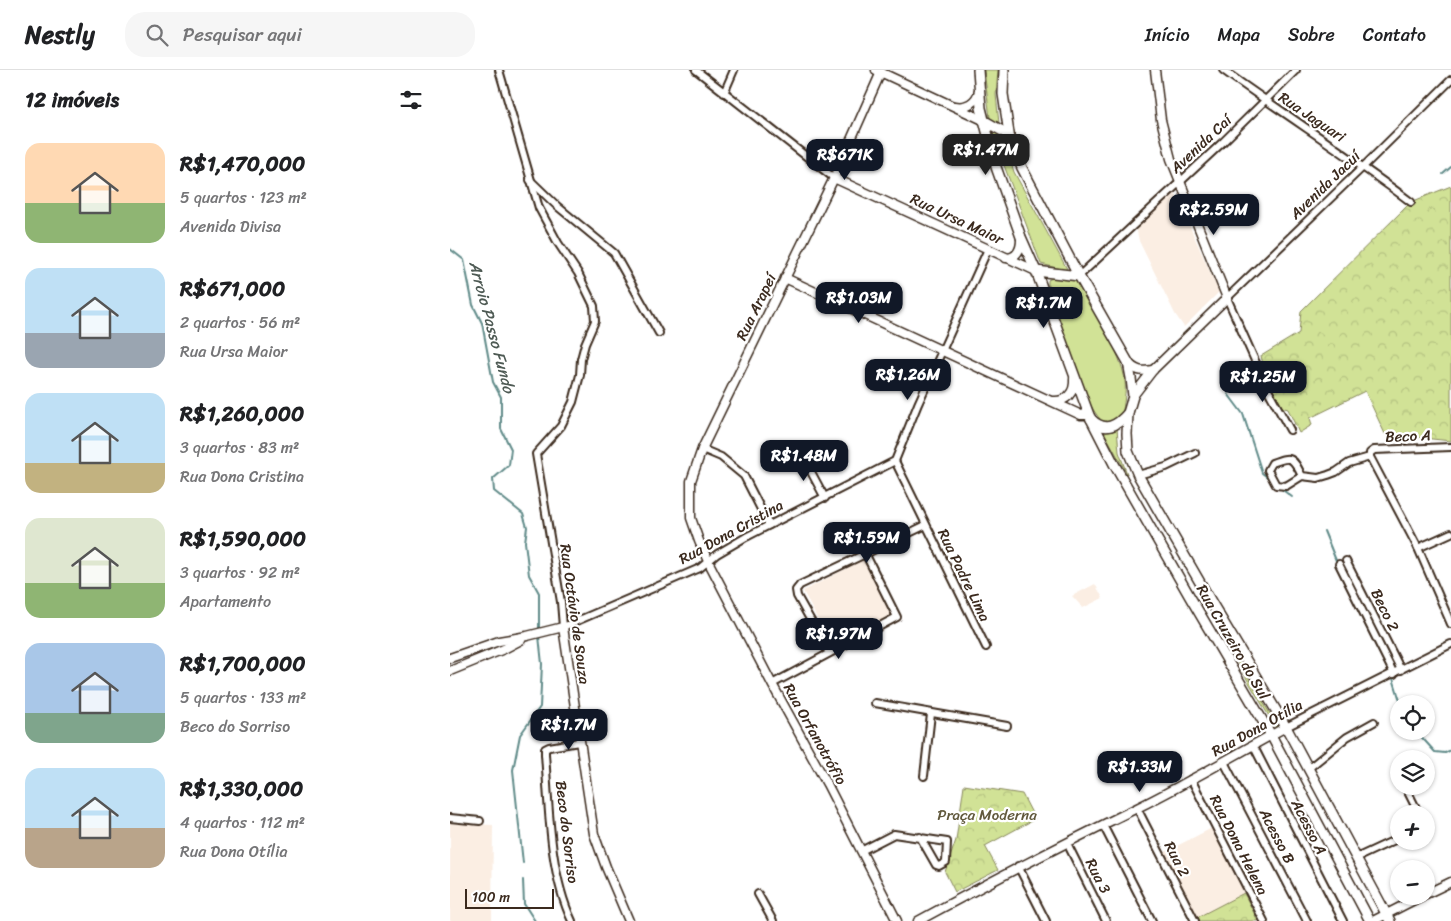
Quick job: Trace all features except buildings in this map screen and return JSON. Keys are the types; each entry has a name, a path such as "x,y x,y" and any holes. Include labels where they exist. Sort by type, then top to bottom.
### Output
{"main road":[{"name":"Rua Cruzeiro do Sul","path":"978,70 983,120 996,167 1036,271 1074,380 1089,415 1114,464 1271,735 1372,921"},
{"path":"1004,70 1003,94 1010,140"},
{"path":"983,120 1004,132 1010,140 1022,168 1079,276 1128,362 1132,378 1133,396"},
{"path":"1036,271 1079,276"},
{"name":"Rua Cruzeiro do Sul","path":"1133,396 1128,413 1128,450 1138,475 1286,727 1388,918"},
{"path":"1089,415 1098,425 1112,427 1118,425 1128,413"}],"street":[{"path":"499,70 530,179 557,206 614,253 659,333"},
{"name":"Rua Ursa Maior","path":"696,70 834,178 1036,271"},
{"path":"724,93 734,70"},
{"path":"1155,70 1161,120 1179,182 1227,298 1269,392 1290,430"},
{"name":"Rua Jaguari","path":"1224,70 1265,100 1364,166 1411,202"},
{"name":"Avenida Caí","path":"1079,276 1296,70"},
{"path":"880,71 983,120"},
{"name":"Rua Arapeí","path":"708,560 691,518 691,481 702,449 834,178 880,71"},
{"name":"Avenida Jacuí","path":"1133,396 1152,370 1451,80"},
{"path":"953,106 959,107 972,103 979,91"},
{"name":"Rua Octávio de Souza","path":"530,179 539,208 582,281 594,306 595,321 585,344 573,402 561,426 536,454 561,602 579,742 594,834 606,867 630,921"},
{"path":"1006,258 1012,257 1020,250 1022,237"},
{"path":"895,461 918,404 988,249"},
{"path":"785,278 1081,415 1089,415"},
{"path":"1128,362 1135,370 1145,372 1152,370"},
{"path":"1051,401 1063,400 1068,397 1075,386 1074,380"},
{"name":"Beco A","path":"1370,457 1370,453 1374,450 1451,447"},
{"path":"702,449 721,457 744,476 769,525"},
{"path":"1138,475 1166,466 1195,453"},
{"path":"802,455 825,498"},
{"path":"1302,476 1294,461 1290,458 1272,463 1268,470 1276,485 1286,486 1302,476 1318,478 1336,472 1357,460 1370,457 1418,548 1451,624"},
{"name":"Rua Dona Cristina","path":"531,635 563,627 700,568 717,554 769,525 895,461"},
{"name":"Rua Padre Lima","path":"895,461 986,647"},
{"path":"829,653 797,596 796,590 800,585 926,525"},
{"path":"1418,548 1451,533"},
{"path":"772,684 897,617 865,553"},
{"name":"Rua Orfanotrófio","path":"708,560 898,921"},
{"name":"Beco 2","path":"1346,561 1401,670"},
{"path":"1339,564 1394,674"},
{"path":"450,658 499,641 531,635"},
{"path":"450,671 504,649 531,635"},
{"name":"Rua Dona Otília","path":"918,921 1018,866 1137,808 1286,727 1451,644"},
{"path":"875,704 1007,726"},
{"path":"924,776 931,714"},
{"path":"1309,768 1347,737 1374,722"},
{"name":"Beco do Sorriso","path":"572,921 557,874 545,754 546,749 549,747 579,742"},
{"name":"Acesso A","path":"1253,745 1343,921"},
{"name":"Acesso B","path":"1224,762 1307,921"},
{"name":"Rua Dona Helena","path":"1191,779 1264,921"},
{"name":"Rua 2","path":"1137,808 1195,921"},
{"path":"450,818 480,821"},
{"path":"1103,825 1152,921"},
{"path":"861,851 894,834 920,837 947,842 946,862 939,866 936,865 920,837"},
{"path":"1356,858 1390,842"},
{"name":"Rua 3","path":"1067,843 1106,921"},
{"path":"1018,866 1046,921"},
{"path":"1435,890 1451,882"},
{"path":"758,894 773,921"},
{"path":"1372,921 1388,918 1408,905"}],"shaded area":[{"path":"1175,193 1219,292 1184,327 1175,314 1139,241 1136,227"},
{"path":"863,560 891,616 831,646 803,591"},
{"path":"1095,584 1103,598 1083,608 1072,596"},
{"path":"450,823 493,825 492,921 450,921"},
{"path":"1212,828 1244,893 1196,918 1163,853"}],"green space":[{"path":"984,70 998,70 996,95 999,123 990,118"},
{"path":"994,133 997,133 1004,139 1014,172 1067,269 1041,264 993,136"},
{"path":"1451,186 1451,441 1385,434 1365,391 1310,418 1312,425 1299,433 1288,409 1281,407 1265,372 1261,356 1299,333 1301,311 1411,202"},
{"path":"1052,278 1071,279 1078,283 1113,344 1123,370 1125,394 1122,415 1113,422 1102,421 1094,411 1078,378 1048,285 1048,280"},
{"path":"1117,428 1119,452 1127,474 1103,430 1112,431"},
{"path":"1224,636 1278,727 1276,728 1222,637"},
{"name":"Praça Moderna","path":"964,785 1022,794 1035,819 985,846 998,870 955,892 945,872 956,840"},
{"path":"1244,893 1258,921 1197,921 1196,918"}],"waterway":[{"path":"1443,174 1451,167"},
{"name":"Arroio Passo Fundo","path":"450,249 464,260 473,305 482,323 493,382 501,397 501,429 511,449 509,465 493,479 494,491 523,514 527,527 525,542 529,575 539,593 539,631"},
{"path":"1228,394 1243,414 1262,473 1271,480"},
{"path":"1280,488 1292,497"},
{"path":"1324,531 1337,563"},
{"name":"Arroio Passo Fundo","path":"523,863 513,770 520,735 540,707 542,664 539,636"},
{"path":"1392,675 1398,695"},
{"path":"1424,740 1435,752 1445,753 1451,750"},
{"name":"Arroio Passo Fundo","path":"523,880 524,904 535,921"}]}
